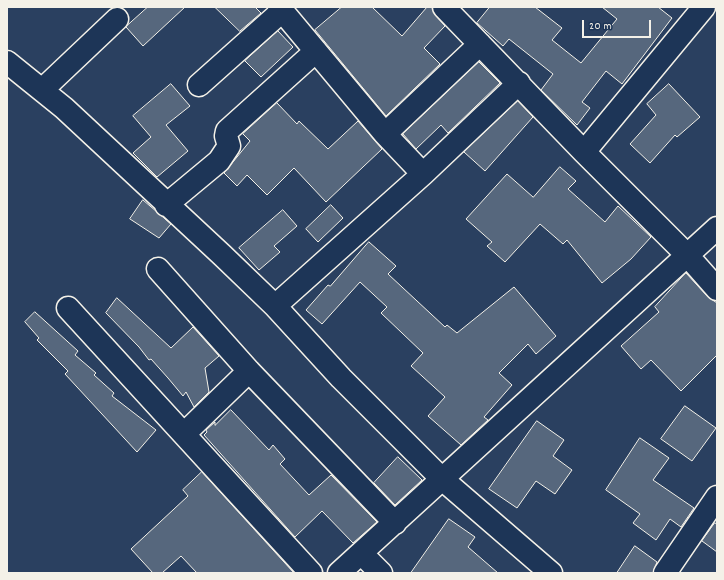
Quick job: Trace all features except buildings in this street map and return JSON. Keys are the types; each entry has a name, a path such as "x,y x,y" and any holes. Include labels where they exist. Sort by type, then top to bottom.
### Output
{"street":[{"path":"584,152 704,7"},
{"path":"198,85 281,9 385,134 423,174"},
{"path":"453,10 480,44 584,152 687,255 717,289"},
{"path":"42,90 117,19"},
{"path":"385,134 480,44"},
{"path":"166,205 219,161 229,146 226,136 227,131 316,51"},
{"path":"7,62 64,108 275,306 341,378 441,478 551,573"},
{"path":"275,306 423,174 519,83"},
{"path":"339,573 395,523 441,478 717,228"},
{"path":"158,269 249,371 395,523"},
{"path":"68,308 311,573"},
{"path":"184,434 249,371"},
{"path":"665,573 717,497"},
{"path":"361,553 381,573"}]}
